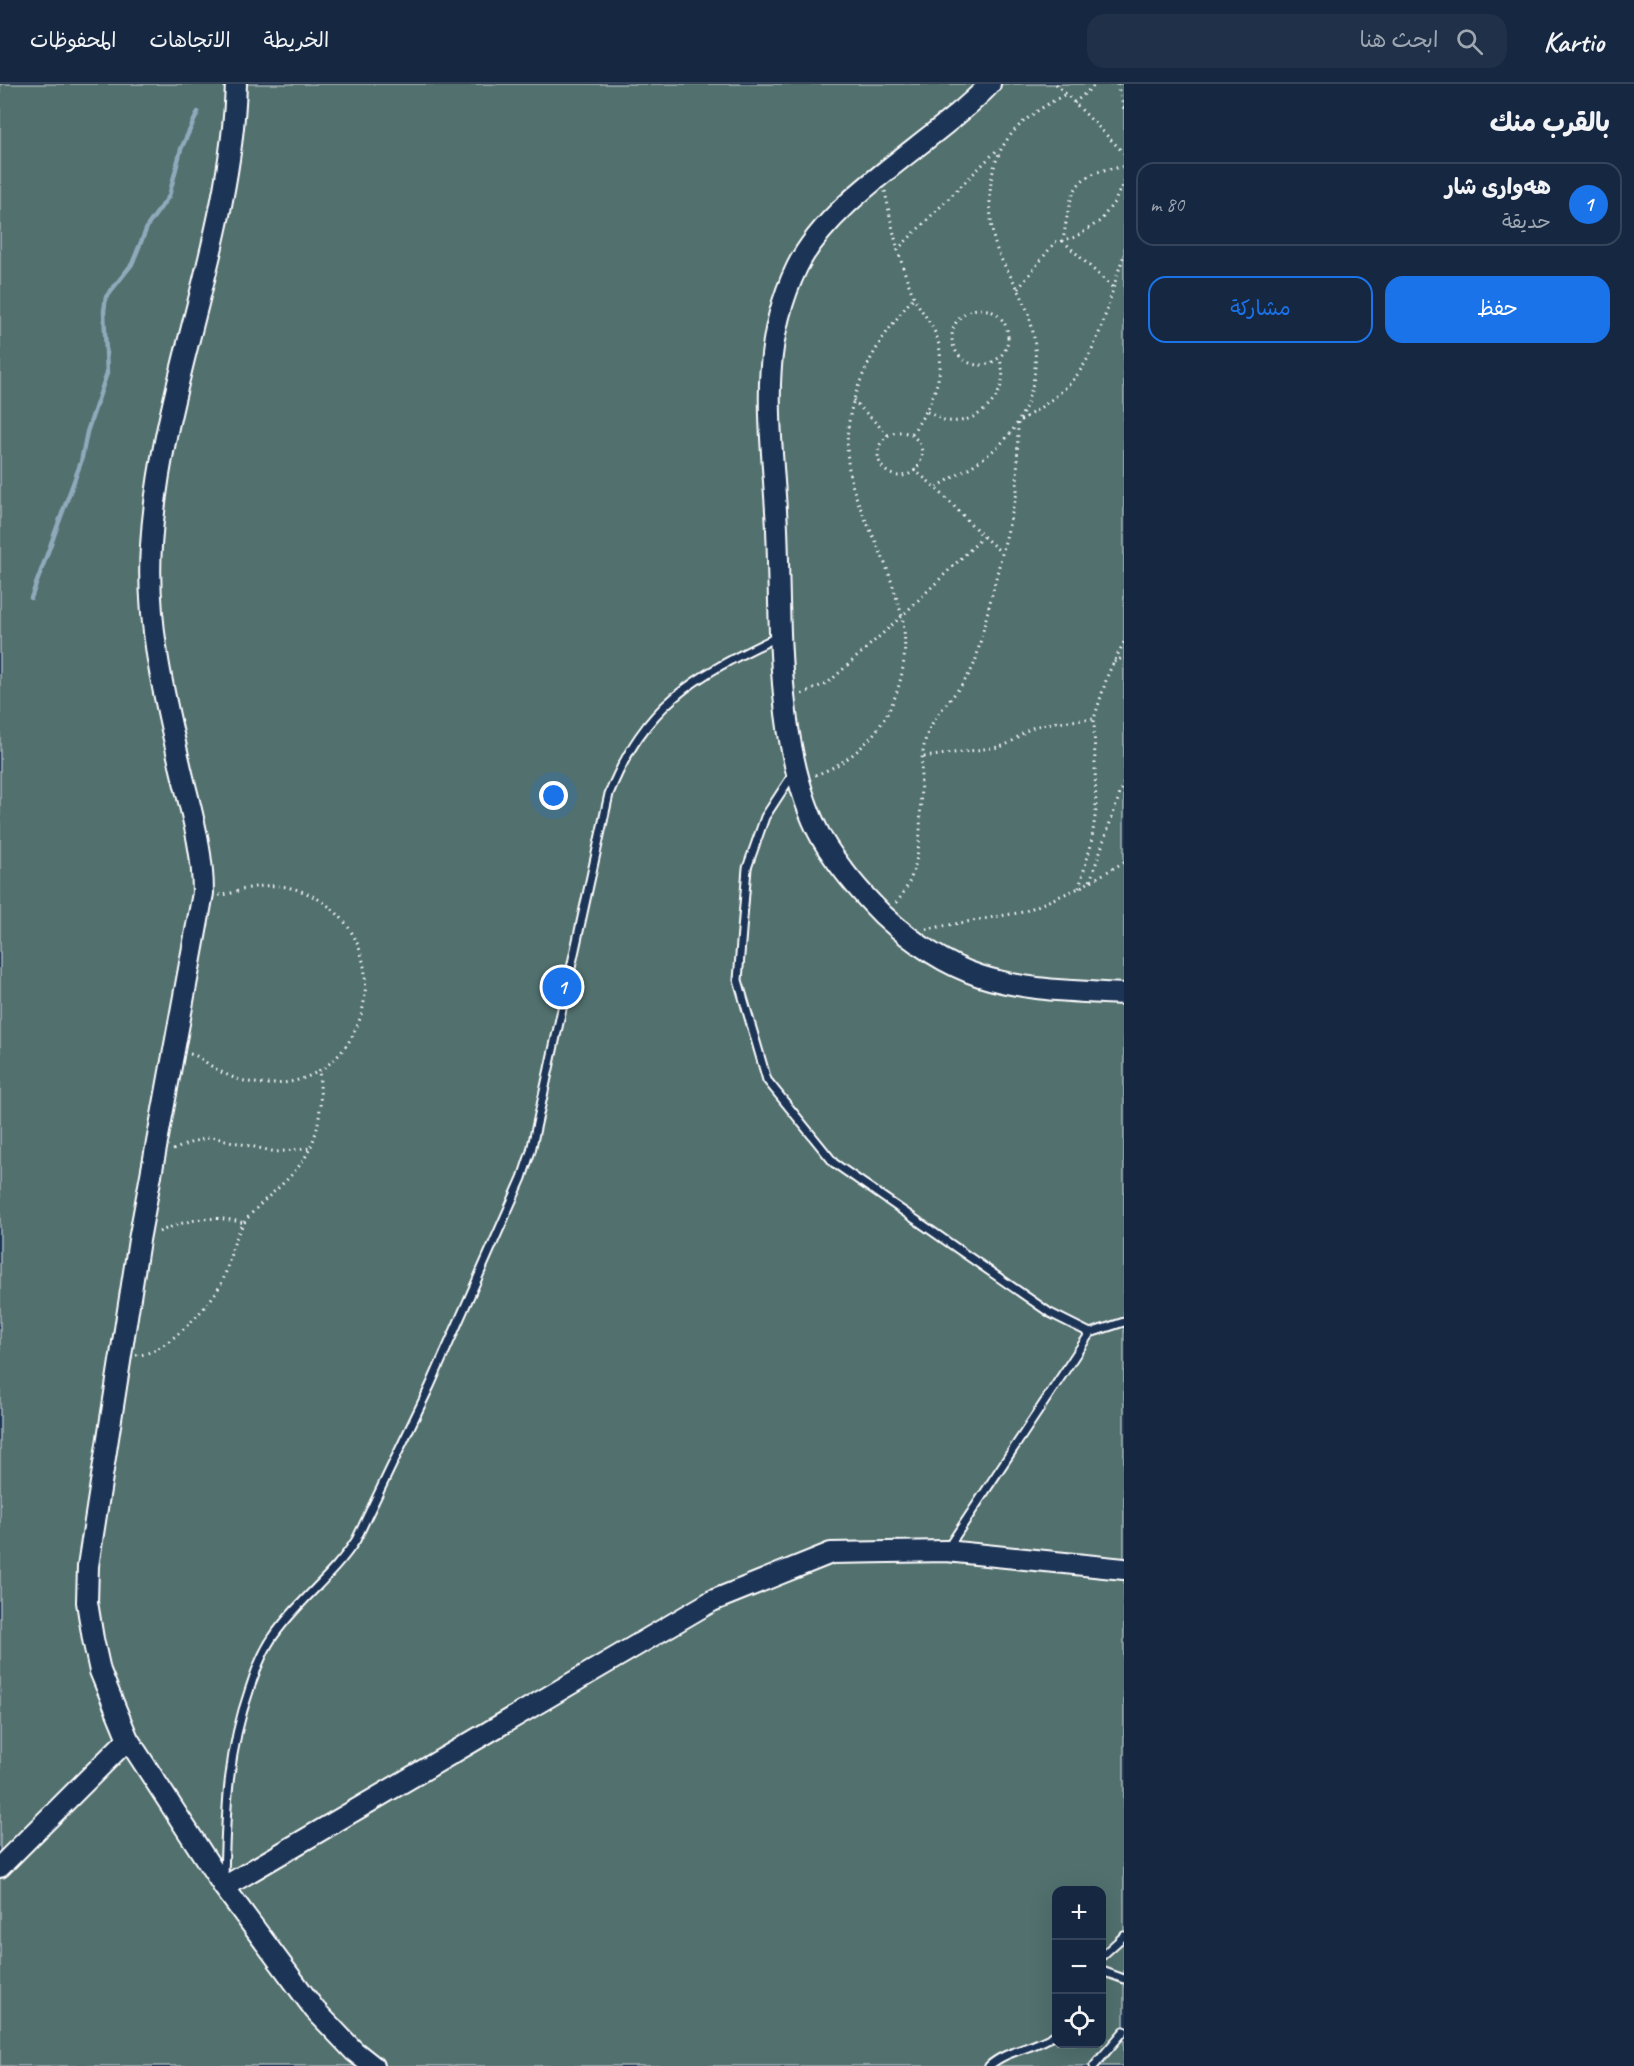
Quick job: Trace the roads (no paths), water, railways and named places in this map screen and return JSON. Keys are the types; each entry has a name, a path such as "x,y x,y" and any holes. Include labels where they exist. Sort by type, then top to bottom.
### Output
{"street":[{"path":"236,84 230,154 205,277 155,489 150,548 150,609 171,724 197,832 203,866 203,893 139,1240 88,1566 87,1602 100,1671 128,1739 224,1887 315,2010 354,2051 373,2066"},
{"path":"990,84 958,116 882,175 818,235 799,262 779,311 772,339 769,395 786,701 797,775 812,817 831,852 885,916 903,933 948,962 994,980 1050,990 1124,994"},
{"path":"224,1887 712,1601 831,1553 946,1551 1124,1569"},
{"path":"0,1867 128,1739"}],"lane":[{"path":"224,1887 230,1762 239,1720 262,1654 275,1633 341,1563 356,1540 435,1376 522,1178 531,1151 609,794 622,762 656,713 675,695 703,674 781,634"},
{"path":"797,775 765,817 747,867 738,980 767,1080 834,1163 1050,1313 1090,1333"},
{"path":"946,1551 1090,1333 1124,1322"},
{"path":"1106,1952 1124,1936"},
{"path":"1106,1973 1124,1979"},
{"path":"1094,2066 1124,2031"},
{"path":"989,2066 1005,2055 1032,2047 1052,2036"}],"waterway":[{"path":"31,598 81,462 87,432 107,373 104,311 106,297 132,264 148,225 169,196 181,149 198,112"}],"place":[{"name":"هەواری شار","path":"562,987"}]}
